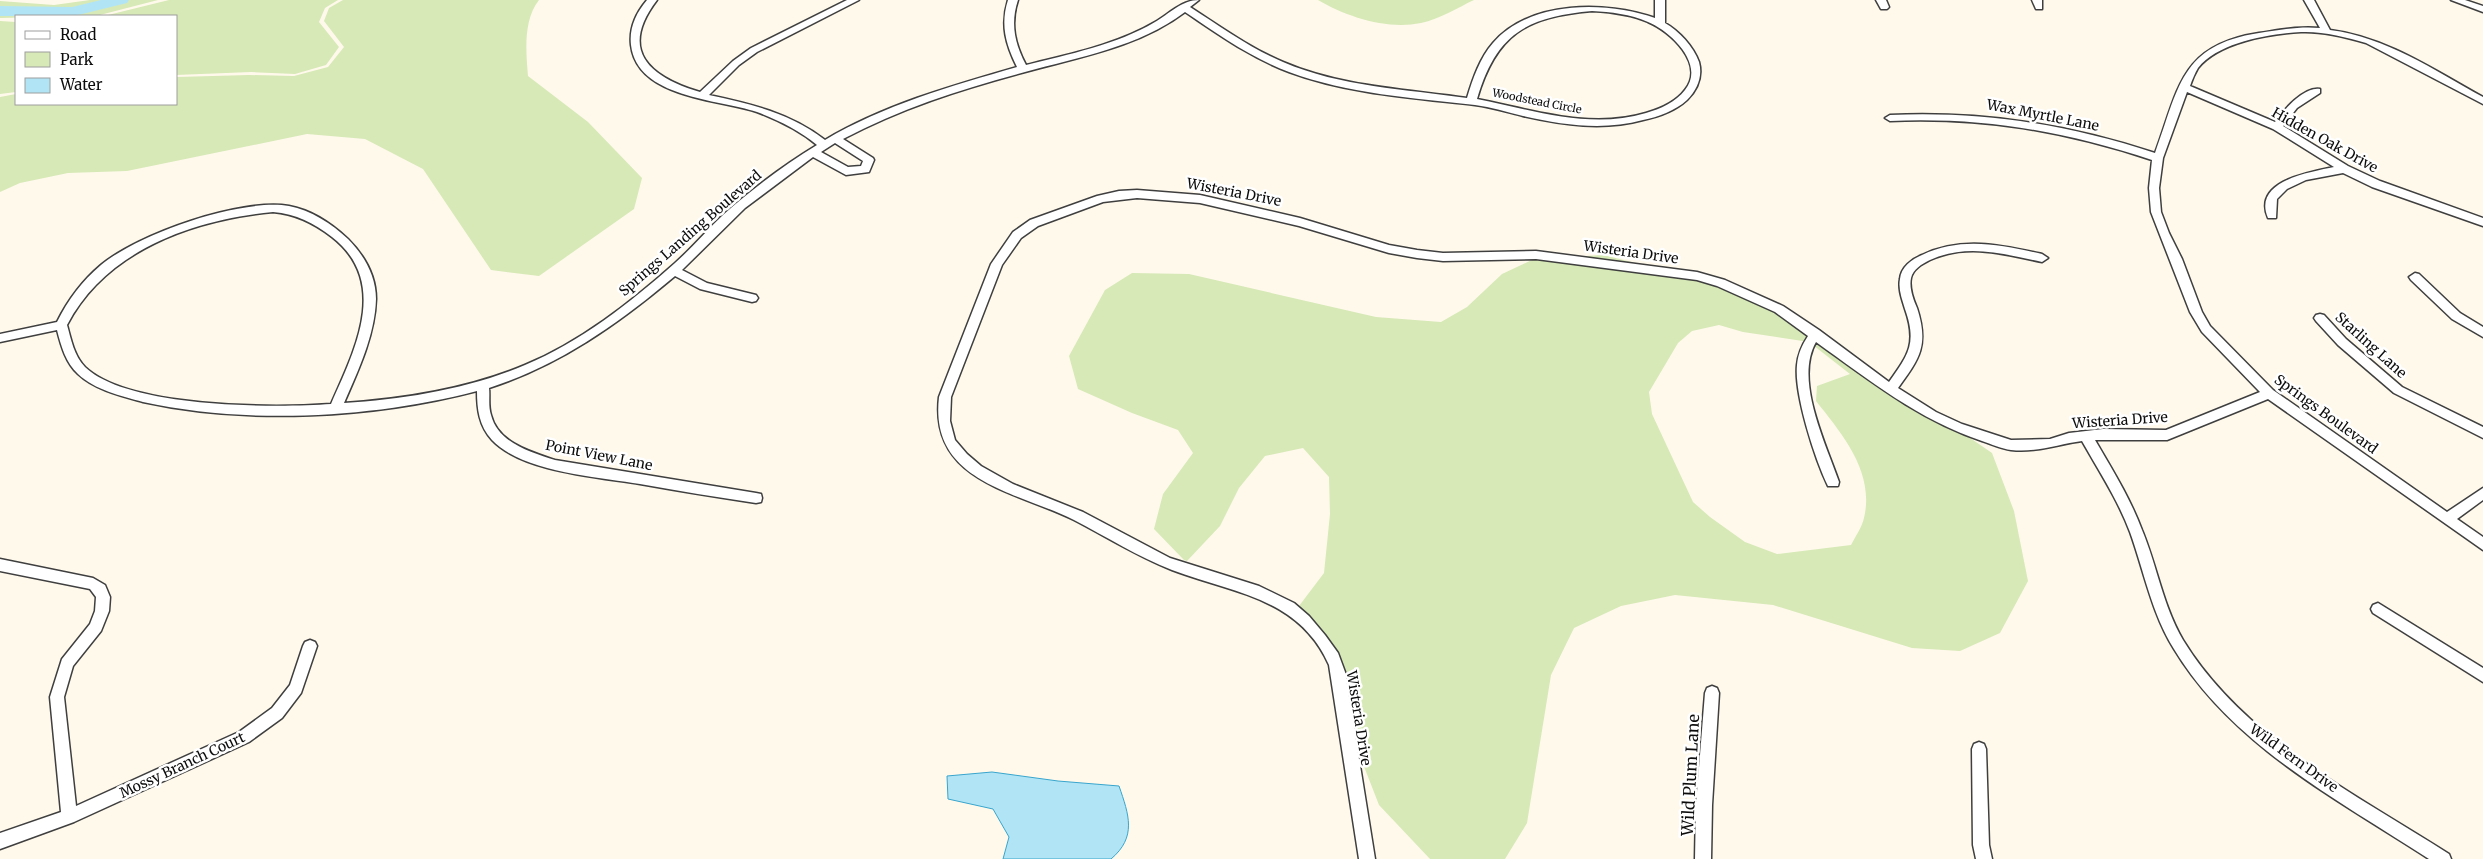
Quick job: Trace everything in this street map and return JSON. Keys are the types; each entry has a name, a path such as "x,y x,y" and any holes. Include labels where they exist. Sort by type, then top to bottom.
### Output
{"street":[{"path":"652,0 638,20 634,47 639,59 647,70 683,91 756,109 869,160 865,170 846,170 813,152"},
{"path":"702,96 731,68 754,50 854,0"},
{"path":"1013,0 1008,32 1012,49 1023,69"},
{"path":"1660,0 1660,24"},
{"path":"2309,0 2326,31"},
{"path":"2456,0 2483,9"},
{"name":"Springs Landing Boulevard","path":"61,325 66,345 82,372 131,394 177,404 222,408 298,410 398,403 483,386 530,368 562,351 626,308 674,271 747,201 829,142 916,100 1132,37 1190,4"},
{"name":"Woodstead Circle","path":"1190,4 1270,61 1324,80 1348,86 1471,102 1582,123 1624,121 1659,111 1688,94 1696,75 1695,65 1689,50 1678,36 1660,24 1634,14 1599,8 1582,9 1543,17 1512,32 1496,44 1485,58 1471,102"},
{"name":"Springs Boulevard","path":"2483,101 2369,41 2326,31 2302,30 2238,39 2216,48 2194,67 2184,87 2158,158 2154,188 2156,212 2196,312 2206,330 2269,393 2483,544"},
{"name":"Hidden Oak Drive","path":"2184,87 2277,127 2344,169 2376,184 2483,222"},
{"path":"2277,127 2289,110 2300,99 2316,91"},
{"name":"Wax Myrtle Lane","path":"1890,118 1957,115 2034,125 2110,143 2158,158"},
{"path":"2272,215 2272,200 2282,186 2344,169"},
{"name":"Wisteria Drive","path":"1367,859 1336,664 1318,635 1272,596 1247,586 1179,567 1156,557 1077,516 978,471 952,445 944,424 945,397 1006,248 1017,235 1034,223 1101,199 1137,194 1183,197 1269,214 1390,249 1417,254 1444,257 1536,255 1697,276 1721,282 1779,309 1815,333 1890,390 1932,415 1958,428 2011,445 2050,444 2069,438 2086,438 2103,434 2167,435 2269,393"},
{"path":"0,338 61,325 80,291 100,272 127,252 160,237 228,216 258,210 288,210 311,218 344,242 362,262 369,285 370,308 352,369 336,407"},
{"path":"1890,390 1914,353 1917,342 1905,281 1910,267 1929,256 1958,246 1984,246 2042,258"},
{"path":"674,271 704,286 752,298"},
{"path":"2415,277 2456,316 2483,333"},
{"name":"Starling Lane","path":"2320,318 2342,342 2398,390 2483,433"},
{"path":"1815,333 1805,351 1802,374 1807,401 1833,482"},
{"name":"Point View Lane","path":"483,386 484,416 491,429 504,444 524,455 555,465 756,498"},
{"name":"Wild Fern Drive","path":"2086,438 2133,525 2161,610 2179,646 2205,680 2255,733 2294,761 2443,859"},
{"path":"2446,519 2483,493"},
{"path":"0,564 93,584 100,588 103,597 102,611 96,627 67,663 57,697 69,817"},
{"path":"2378,609 2483,676"},
{"name":"Mossy Branch Court","path":"0,841 69,817 244,737 277,713 296,688 310,646"},
{"name":"Wild Plum Lane","path":"1704,859 1704,805 1712,692"},
{"path":"1979,750 1981,845 1984,859"}],"green space":[{"path":"90,0 158,0 100,15 15,15 15,18 0,18 0,1 54,5"},
{"path":"169,0 338,0 325,8 319,22 339,47 326,65 295,74 251,72 178,75 178,15 108,15"},
{"path":"343,0 539,0 530,17 528,27 526,47 528,76 588,122 642,178 634,209 539,276 491,270 423,169 365,139 307,134 127,171 68,173 20,183 0,192 0,97 15,94 15,105 178,105 178,77 294,76 328,67 344,47 324,21 329,8"},
{"path":"1318,0 1474,0 1428,21 1408,25 1395,25 1354,17"},
{"path":"0,21 15,22 15,92 0,94"},
{"path":"1603,255 1719,283 1765,297 1992,453 2014,511 2028,581 2000,633 1960,651 1912,648 1773,605 1675,595 1621,606 1574,628 1551,675 1527,823 1505,859 1430,859 1379,805 1349,728 1327,646 1299,606 1324,573 1330,514 1329,477 1303,448 1265,456 1239,488 1220,526 1187,561 1184,560 1154,529 1163,494 1193,453 1178,430 1132,413 1078,389 1069,356 1105,290 1132,273 1189,274 1376,317 1441,322 1467,307 1502,274 1534,259","holes":["1719,325 1743,332 1809,342 1850,374 1817,386 1816,401 1846,440 1861,469 1865,485 1864,518 1851,545 1777,554 1745,542 1710,517 1693,502 1652,414 1649,392 1678,343 1692,331"]}],"water":[{"path":"992,772 1058,781 1119,786 1128,816 1128,834 1125,842 1111,859 1003,859 1009,837 993,809 948,799 947,776"}],"waterway":[{"path":"0,11 72,12 121,0"}]}
